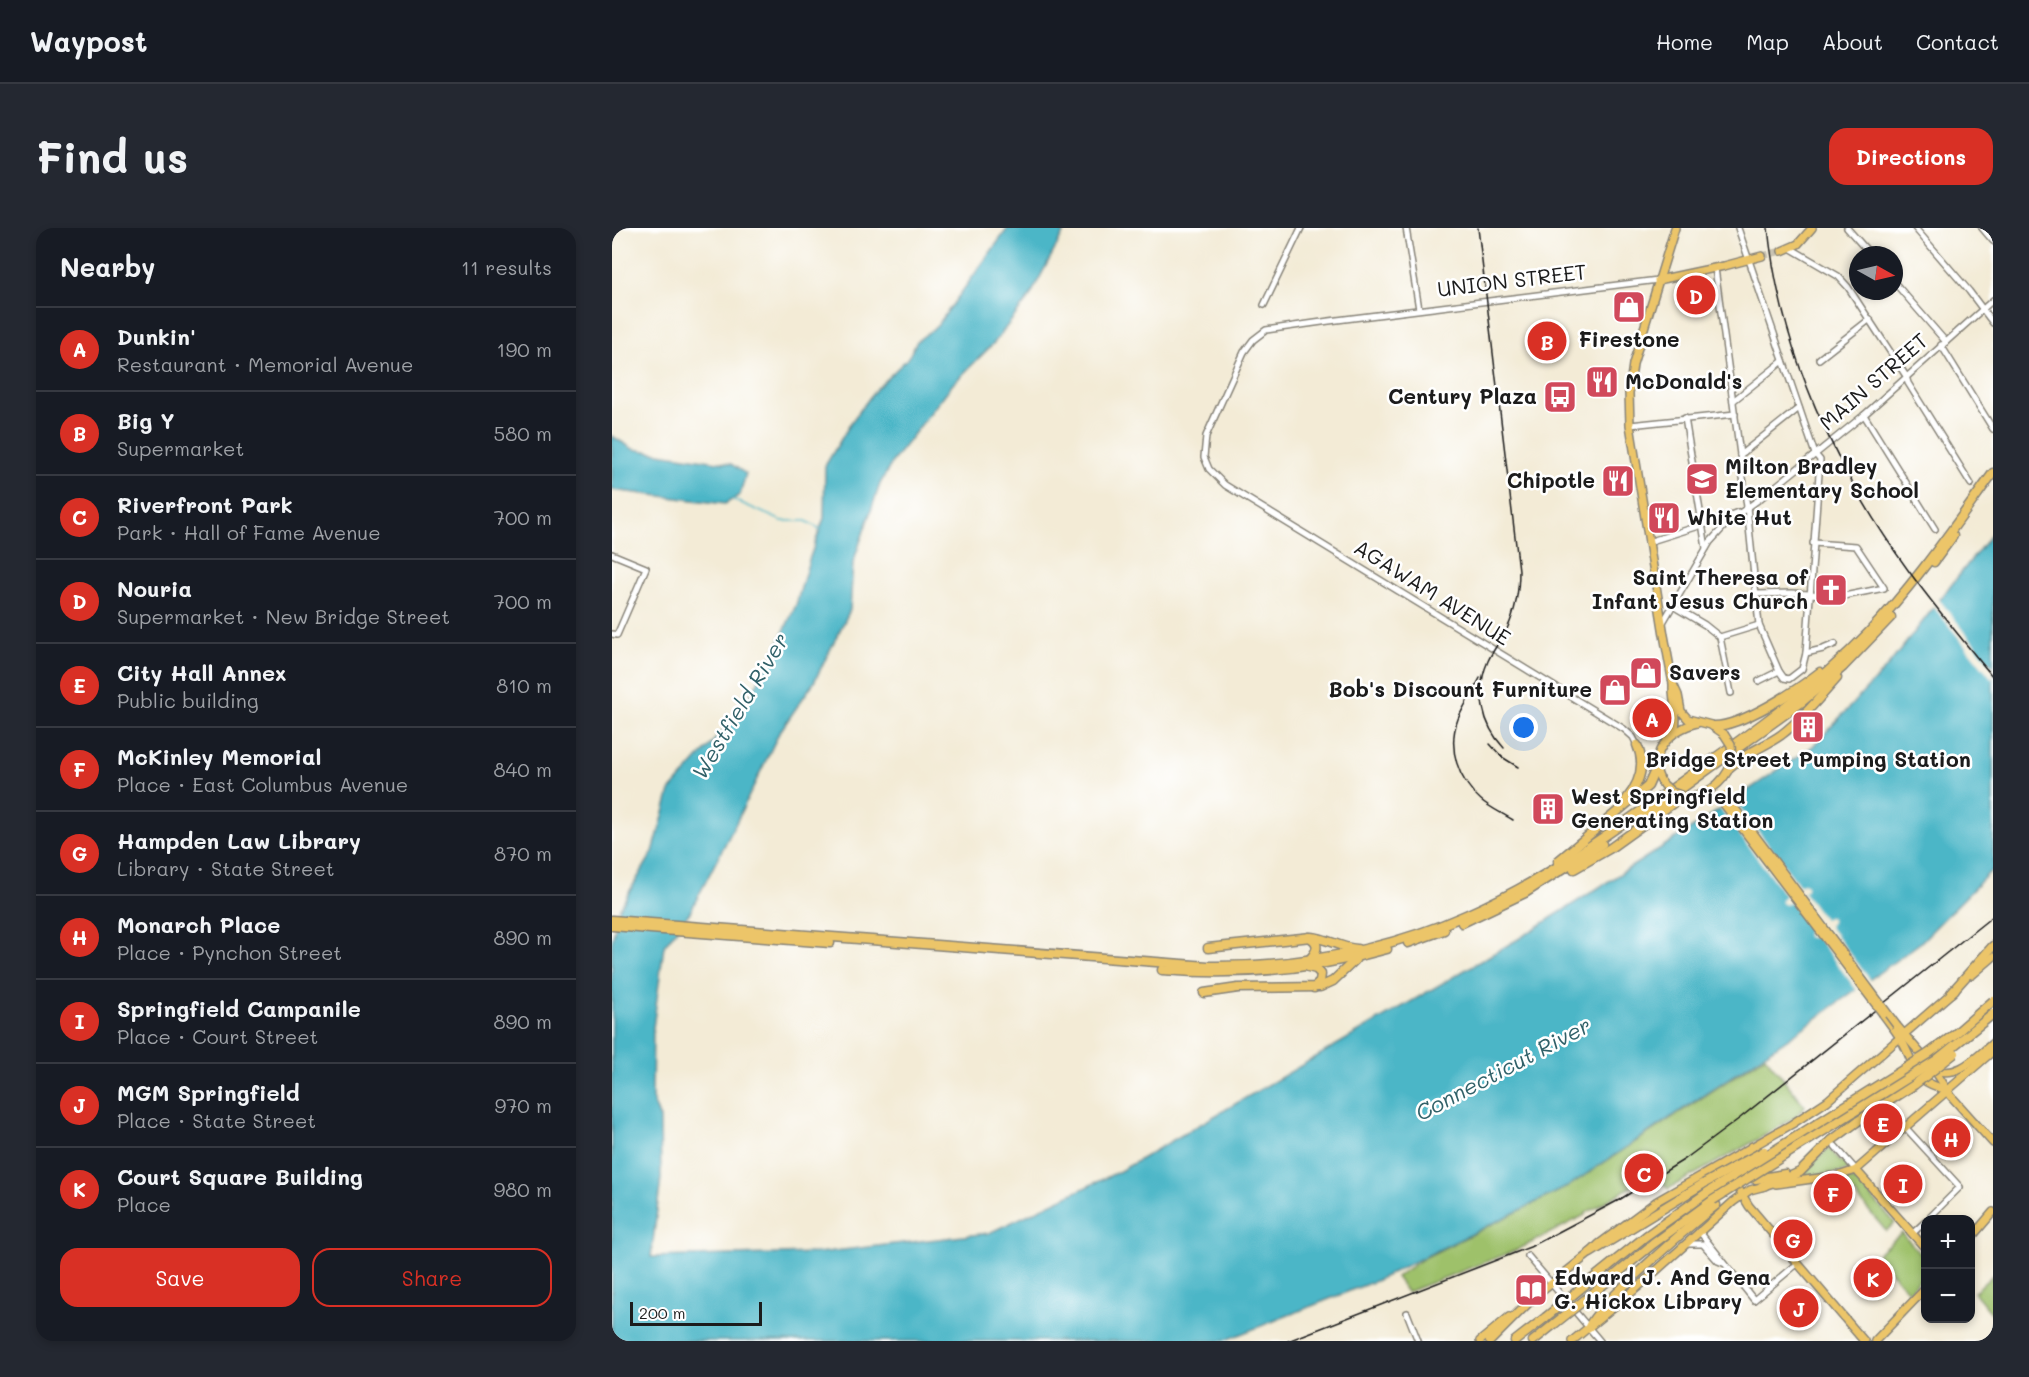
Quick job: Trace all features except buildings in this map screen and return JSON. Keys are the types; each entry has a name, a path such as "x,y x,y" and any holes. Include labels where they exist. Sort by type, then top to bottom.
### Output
{"highway":[{"path":"1729,767 1742,756 1770,742 1795,723 1899,599 1993,473"},
{"path":"612,926 712,931 1192,966 1243,966 1360,957 1432,935 1488,912 1616,835 1802,702 1910,594 1993,483"},
{"path":"1713,726 1727,725 1778,700 1860,646"},
{"path":"1617,811 1635,788 1640,776 1641,763 1636,745"},
{"path":"1524,890 1650,784 1656,768"},
{"path":"612,920 712,931 1181,971 1247,972 1301,967 1445,924 1524,890 1597,856 1684,796"},
{"path":"1208,948 1308,937 1347,948 1366,949"},
{"path":"1308,937 1315,941 1317,946 1316,952 1309,960"},
{"path":"1951,993 1993,946"},
{"path":"1204,993 1232,989 1324,986 1333,981 1348,964 1360,957"},
{"path":"1301,967 1314,968 1320,972 1321,980 1314,988"},
{"path":"1589,1328 1593,1318 1746,1160 1797,1136 1928,1054 1962,1029 1993,1001"},
{"path":"1762,1186 1800,1172 1831,1141 1927,1076 1964,1046 1993,1014"},
{"path":"1590,1253 1772,1162 1935,1061 1993,1014"},
{"path":"1752,1147 1743,1167 1744,1173 1750,1178 1759,1179 1800,1172"},
{"path":"1515,1341 1646,1236 1710,1195"},
{"path":"1533,1341 1710,1195"},
{"path":"1490,1341 1530,1300"}],"main road":[{"path":"1675,228 1633,364 1629,393 1630,426 1648,542 1673,684 1682,714 1690,720 1713,726 1724,734 1731,745 1722,797 1902,1036 1935,1069 1948,1090 1993,1143"},
{"path":"1786,249 1800,241 1812,228"},
{"name":"UNION STREET","path":"1659,280 1762,256"},
{"path":"1672,736 1677,722 1672,696 1673,684"},
{"path":"1701,723 1684,727 1672,736 1659,752 1656,768 1662,783 1672,792 1684,796 1722,797"},
{"path":"1697,796 1711,789 1729,767"},
{"path":"1480,1341 1599,1244 1650,1206 1833,1097 1993,957"},
{"path":"1902,1036 1917,1074 1930,1085 1948,1090"},
{"path":"1935,1069 1945,1072 1958,1070 1993,1043"},
{"path":"1572,1341 1742,1195 1762,1186 1841,1175 1856,1170 1993,1051"},
{"path":"1723,1163 1742,1195 1797,1264 1864,1341"},
{"path":"1856,1170 1921,1244"},
{"path":"1975,1234 1993,1212"},
{"path":"1875,1341 1921,1293"}],"street":[{"path":"1264,305 1301,228"},
{"path":"1406,228 1419,309"},
{"path":"1715,268 1747,507 1760,626 1779,671 1787,679 1803,668 1806,653 1820,460 1815,454 1738,228"},
{"path":"1847,228 1862,246"},
{"path":"1915,228 1984,309 1993,323"},
{"path":"1982,228 1993,241"},
{"path":"1786,249 1840,278 1870,319 1971,484"},
{"name":"UNION STREET","path":"1209,469 1204,457 1206,436 1244,352 1253,340 1265,331 1419,309 1659,280"},
{"path":"1903,293 1944,344 1993,429"},
{"name":"MAIN STREET","path":"1662,624 1706,548 1731,520 1864,415 1993,300"},
{"path":"1819,359 1870,319"},
{"path":"1733,401 1783,361"},
{"path":"1740,455 1799,408"},
{"path":"1630,426 1684,418 1735,414"},
{"path":"1864,415 1935,529"},
{"path":"1684,418 1706,548"},
{"name":"AGAWAM AVENUE","path":"1209,469 1225,485 1624,729 1633,737 1636,745"},
{"path":"1648,542 1701,526 1747,507"},
{"path":"1757,594 1848,596 1884,588 1861,550 1856,546 1813,543"},
{"path":"612,554 646,568 617,635 612,634"},
{"path":"1673,606 1706,625 1720,637 1731,693"},
{"path":"1720,637 1760,626"},
{"path":"1806,653 1835,644"},
{"path":"1759,681 1779,671"},
{"path":"1905,1127 1960,1187 1931,1215"},
{"path":"1836,1146 1856,1170"},
{"path":"1912,1234 1921,1225"},
{"path":"1699,1231 1722,1257 1723,1263"},
{"path":"1684,1245 1693,1242 1702,1244 1718,1261 1723,1263 1754,1300 1797,1264"},
{"path":"1528,1256 1600,1341"},
{"path":"1407,1313 1418,1341"}],"green space":[{"path":"1765,1056 1805,1106 1795,1117 1762,1137 1668,1189 1655,1175 1641,1184 1639,1182 1585,1215 1517,1250 1407,1292 1396,1277 1424,1258 1567,1187"},
{"path":"1829,1148 1841,1162 1845,1160 1851,1169 1796,1178"},
{"path":"1850,1179 1858,1182 1895,1223 1886,1231 1854,1193 1839,1210 1818,1186 1820,1183"},
{"path":"1902,1233 1921,1254 1921,1278 1909,1292 1877,1257 1878,1253"},
{"path":"1993,1275 1993,1315 1975,1293"}],"water":[{"name":"Connecticut River","path":"1008,228 1066,228 1030,296 994,343 952,385 893,461 880,484 853,563 850,610 814,682 779,733 690,912 664,946 653,1028 652,1098 660,1119 661,1179 651,1257 817,1253 989,1233 1120,1171 1520,938 1695,826 1813,746 1887,667 1993,532 1993,869 1920,943 1799,1031 1567,1187 1375,1281 1223,1341 612,1341 612,943 618,911 653,852 670,791 745,705 771,659 796,605 824,518 825,466 852,421 876,389 908,358 917,341 937,326"},
{"path":"612,436 633,449 731,464 746,474 740,495 725,504 612,490"}],"pier":[{"path":"1938,598 1993,667 1993,680 1932,605"},
{"path":"1732,797 1799,885 1803,883 1807,885 1804,892 1824,919 1832,918 1829,926 1872,982 1858,992 1816,936 1807,937 1811,929 1791,902 1786,905 1782,903 1785,895 1718,806"}],"waterway":[{"path":"732,499 782,521 806,521 820,529"}],"tunnel":[{"path":"1762,256 1782,251"}],"railway":[{"path":"1478,228 1519,570 1518,592 1513,615 1488,661 1482,684 1486,718 1490,729 1504,748"},
{"path":"1768,228 1785,320 1799,364 1835,450 1857,491 1908,570 1993,677"},
{"path":"1480,678 1458,719 1454,752 1461,773 1473,792 1488,806 1513,820"},
{"path":"1490,744 1502,757 1518,767"},
{"path":"1288,1341 1530,1247 1619,1200 1685,1159 1740,1118 1993,916"}],"place":[{"name":"Nouria","path":"1696,295"},
{"name":"Firestone","path":"1629,307"},
{"name":"Big Y","path":"1547,341"},
{"name":"McDonald's","path":"1602,382"},
{"name":"Century Plaza","path":"1560,397"},
{"name":"Milton Bradley Elementary School","path":"1702,479"},
{"name":"Chipotle","path":"1618,481"},
{"name":"White Hut","path":"1664,518"},
{"name":"Saint Theresa of Infant Jesus Church","path":"1831,590"},
{"name":"Savers","path":"1646,673"},
{"name":"Bob's Discount Furniture","path":"1615,690"},
{"name":"Dunkin'","path":"1652,718"},
{"name":"Bridge Street Pumping Station","path":"1808,727"},
{"name":"West Springfield Generating Station","path":"1548,809"},
{"name":"City Hall Annex","path":"1883,1123"},
{"name":"Monarch Place","path":"1951,1138"},
{"name":"Riverfront Park","path":"1644,1173"},
{"name":"Springfield Campanile","path":"1903,1184"},
{"name":"McKinley Memorial","path":"1833,1193"},
{"name":"Hampden Law Library","path":"1793,1239"},
{"name":"Court Square Building","path":"1873,1278"},
{"name":"Edward J. And Gena G. Hickox Library","path":"1531,1290"},
{"name":"MGM Springfield","path":"1799,1308"}],"water label":[{"name":"Westfield River","path":"740,706"}]}
